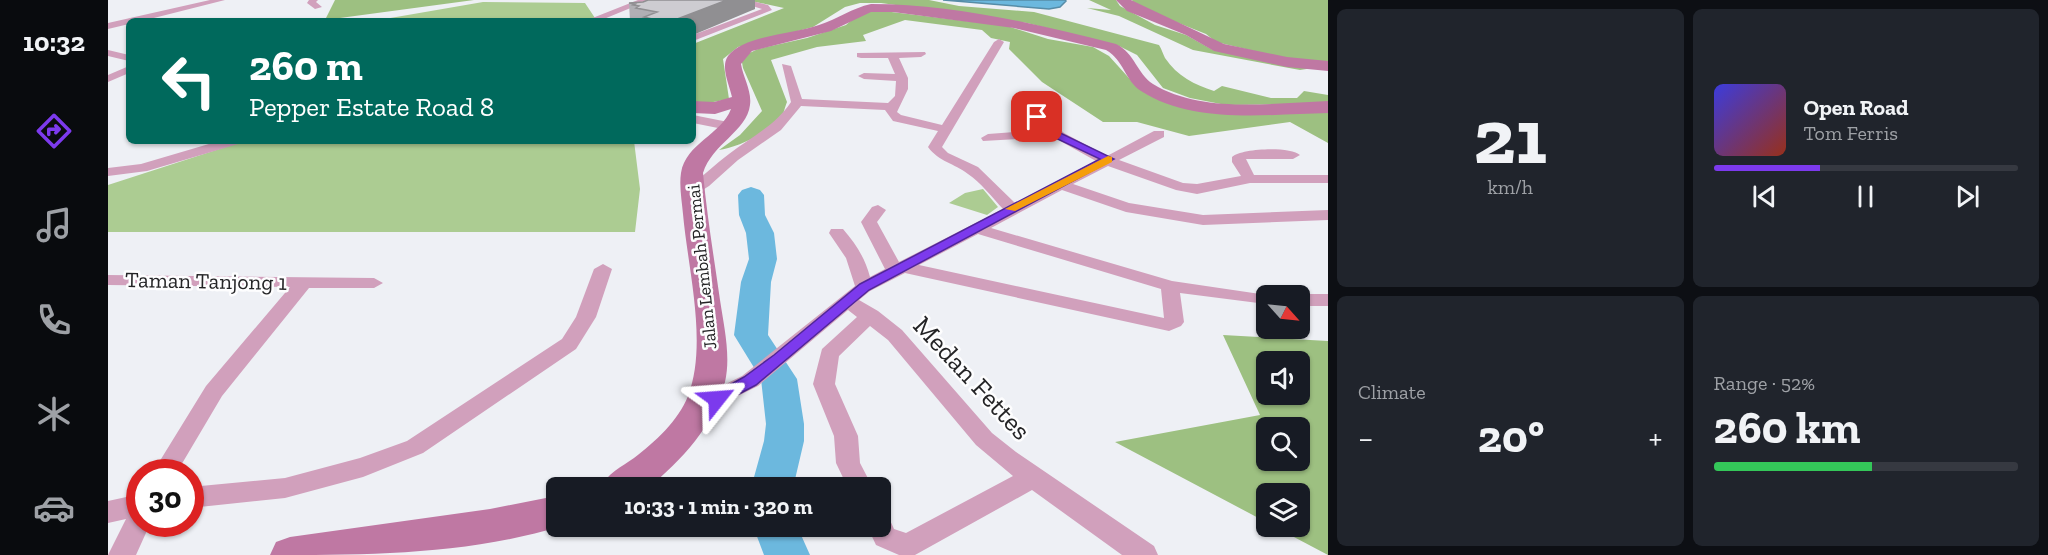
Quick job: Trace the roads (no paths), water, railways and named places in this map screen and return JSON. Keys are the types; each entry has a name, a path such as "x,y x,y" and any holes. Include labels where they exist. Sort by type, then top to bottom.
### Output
{"main road":[{"path":"1123,0 1132,8 1191,32 1219,48 1287,62 1328,66"},
{"path":"696,107 716,108 741,100 733,64 740,53 758,45 826,28 858,11 880,8 1014,24 1111,47 1125,54 1145,87 1191,103 1245,110 1328,107"},
{"name":"Jalan Lembah Permai","path":"634,477 659,459 694,417 701,406 710,381 712,359 692,174 696,158 739,113 741,100"},
{"path":"695,144 696,158"},
{"path":"290,555 360,542 495,524 546,514"}],"street":[{"path":"141,18 221,0"},
{"path":"598,18 646,0"},
{"path":"696,37 767,10 765,7 737,0"},
{"path":"149,16 141,12 155,5"},
{"path":"108,26 126,22"},
{"path":"999,42 935,147 938,152 973,170 1011,208"},
{"path":"108,53 126,57"},
{"path":"861,55 921,54"},
{"path":"892,55 902,78 903,89 900,99 891,107 891,113 897,118 944,129"},
{"path":"693,190 708,182 739,153 788,120 797,102 786,66"},
{"path":"108,80 126,71"},
{"path":"864,76 902,78"},
{"path":"108,80 126,77"},
{"path":"797,102 831,106 863,103 891,107"},
{"path":"1031,107 1053,133 1108,159 1189,188 1208,188 1250,179 1328,179"},
{"path":"696,120 724,130"},
{"path":"696,126 724,130"},
{"path":"988,138 1053,133"},
{"path":"701,406 750,381 856,294 899,268 1011,208 1159,134"},
{"path":"108,172 142,168 223,144"},
{"path":"1250,179 1239,162 1239,157 1248,154 1293,155"},
{"path":"1058,184 1126,207 1203,220 1328,215"},
{"path":"878,210 869,222 873,235 899,268 1169,324 1174,322 1170,286"},
{"path":"977,228 1170,286 1256,297"},
{"path":"837,232 850,246 858,261 856,294"},
{"path":"204,497 285,488 363,467 415,447 569,344 586,317 603,269"},
{"name":"Taman Tanjong 1","path":"108,280 374,283"},
{"name":"Taman Tanjong 1","path":"173,459 214,391 304,282"},
{"name":"Medan Fettes","path":"856,294 871,315 895,335 984,439 1031,478 1144,555"},
{"path":"1310,300 1328,300"},
{"path":"855,477 848,463 846,436 824,384 829,354 842,339 871,315"},
{"path":"885,537 907,546 1031,478"},
{"path":"108,512 126,508"},
{"path":"122,555 131,537"}],"water":[{"path":"943,0 1066,1 1060,7 1049,9"}],"waterway":[{"path":"751,195 752,215 760,233 763,259 756,282 751,335 779,379 785,424 784,441 775,477"},
{"path":"780,537 787,555"}]}
